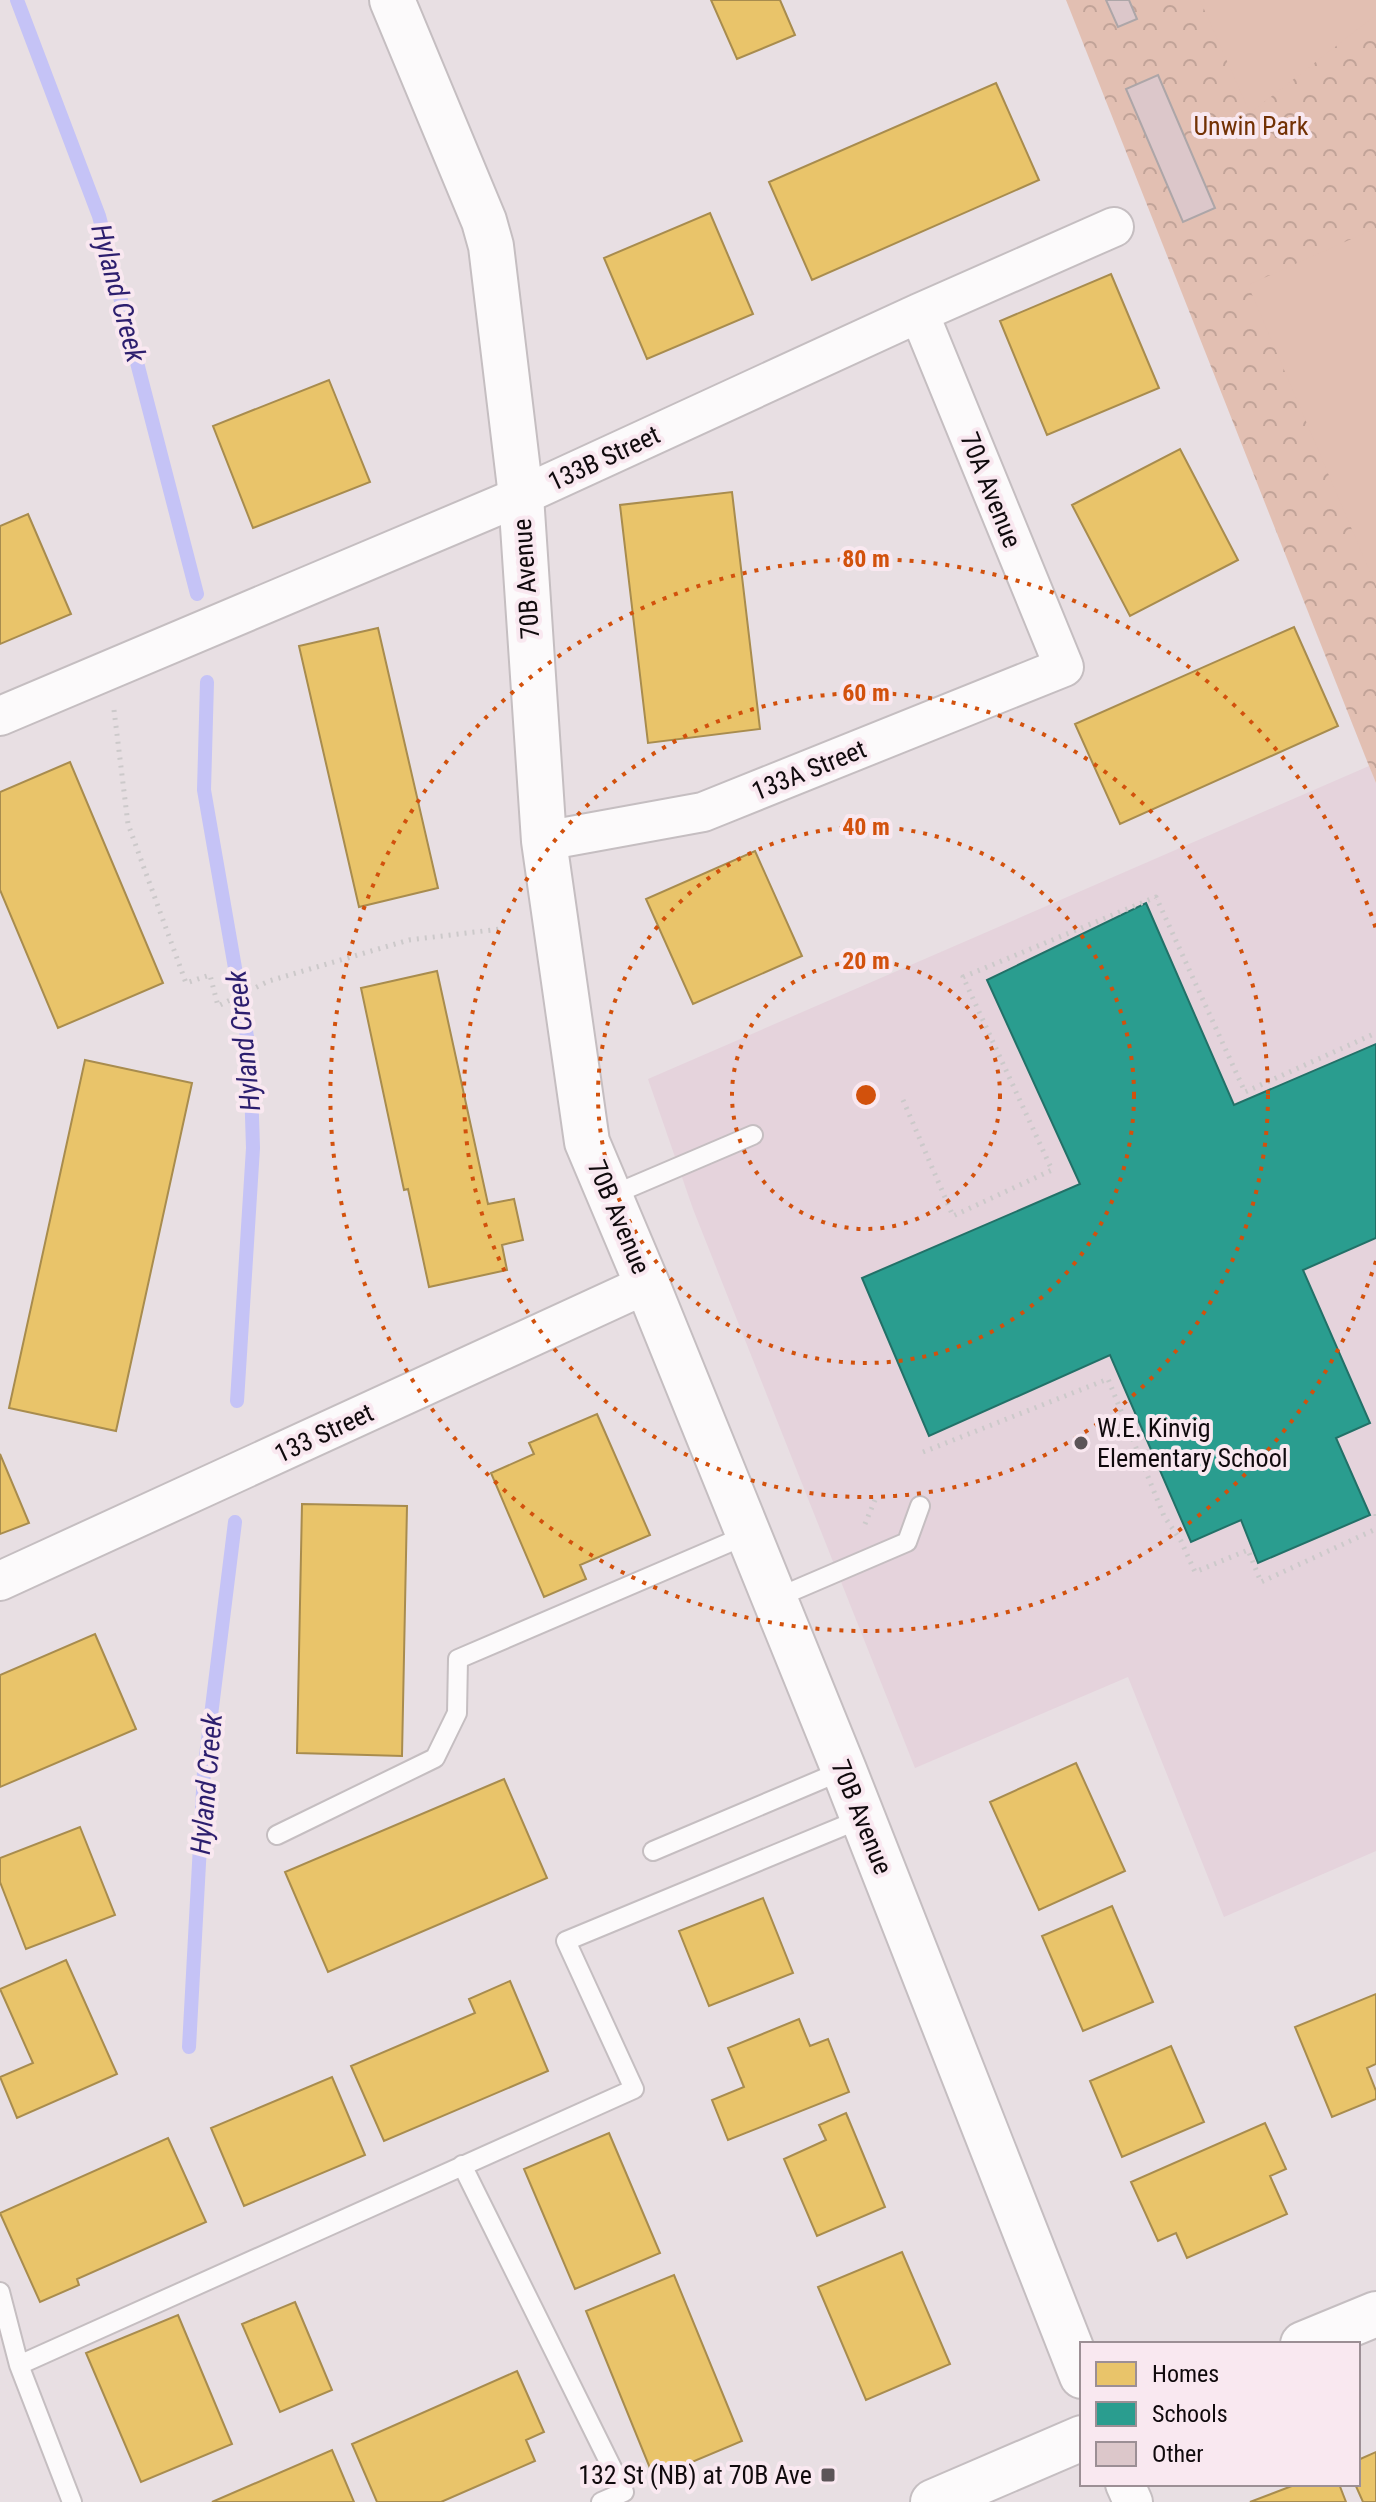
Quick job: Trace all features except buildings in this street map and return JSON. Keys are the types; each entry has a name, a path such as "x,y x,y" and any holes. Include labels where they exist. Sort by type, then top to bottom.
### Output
{"street":[{"name":"70B Avenue","path":"392,0 484,221 491,246 521,496 544,841 587,1142 844,1770 1080,2371"},
{"name":"133B Street","path":"0,716 521,496 1114,227"},
{"name":"70A Avenue","path":"919,313 1064,667"},
{"name":"133A Street","path":"544,841 703,812 1064,667"},
{"name":"133 Street","path":"0,1581 647,1284"},
{"path":"1308,2342 1376,2314"},
{"path":"933,2502 1080,2439"}],"lane":[{"path":"610,1196 753,1135"},
{"path":"774,1599 907,1542 920,1506"},
{"path":"277,1835 435,1758 457,1713 458,1659 747,1535"},
{"path":"653,1851 844,1770"},
{"path":"19,2365 634,2089 566,1941 863,1818"},
{"path":"462,2165 624,2492 601,2502"},
{"path":"0,2292 19,2365 72,2502"}],"path":[{"path":"109,670 128,824 186,983 210,975 218,1006 269,981 409,940 500,929"},
{"path":"903,1100 953,1216 1052,1170 963,977 1156,897 1245,1092 1376,1033"},
{"path":"923,1452 1108,1379 1164,1516 1181,1541 1195,1572 1248,1550 1261,1582 1376,1529"}],"shaded area":[{"name":"W.E. Kinvig Elementary School","path":"1369,766 1376,783 1376,1851 1224,1917 1128,1677 915,1768 693,1209 648,1079"}],"green space":[{"name":"Unwin Park","path":"1066,0 1376,0 1376,783 1369,766"},
{"path":"1200,0 1376,0 1376,15 1250,113"},
{"path":"1376,228 1376,586 1248,285"}],"waterway":[{"name":"Hyland Creek","path":"17,0 99,216 197,594"},
{"name":"Hyland Creek","path":"207,682 204,790 250,1054 253,1148 237,1401"},
{"name":"Hyland Creek","path":"189,2047 204,1772 235,1522"}],"place":[{"name":"W.E. Kinvig Elementary School","path":"1081,1443"},
{"name":"132 St (NB) at 70B Ave","path":"828,2475"}]}
